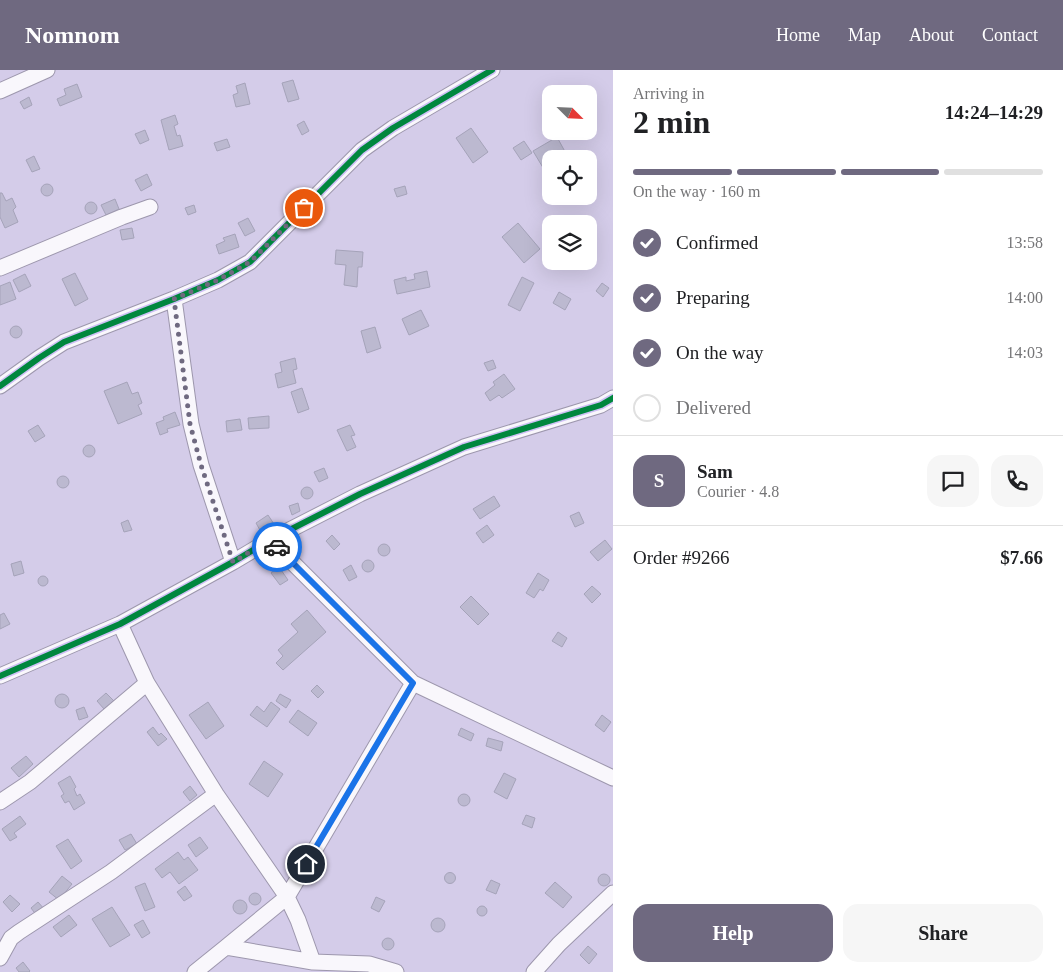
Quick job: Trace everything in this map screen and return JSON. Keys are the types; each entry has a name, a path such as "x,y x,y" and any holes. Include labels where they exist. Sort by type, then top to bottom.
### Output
{"street":[{"path":"0,92 47,70"},
{"path":"0,386 64,342 174,299 218,280 250,262 362,150 393,128 492,70"},
{"path":"0,268 150,207"},
{"path":"174,299 190,424 201,465 233,562"},
{"path":"0,676 120,624 270,540 360,494 464,448 601,405 613,398"},
{"path":"270,540 413,683 613,778"},
{"path":"120,624 147,683 216,794 286,897 298,920 313,962"},
{"path":"0,802 30,782 147,683"},
{"path":"195,972 286,897 413,683"},
{"path":"0,958 11,938 111,872 216,794"},
{"path":"534,972 559,944 613,893"},
{"path":"226,947 313,962 369,964 396,972"}],"building":[{"path":"293,80 299,99 288,102 282,83"},
{"path":"245,83 250,104 236,107 233,95 238,93 236,86"},
{"path":"77,84 82,97 60,106 57,99 66,95 64,89"},
{"path":"29,97 32,105 24,109 20,102"},
{"path":"175,115 178,124 174,126 177,136 180,135 183,146 169,150 161,120"},
{"path":"304,121 309,131 302,135 297,125"},
{"path":"471,128 488,152 473,163 456,138"},
{"path":"145,130 149,140 140,144 135,134"},
{"path":"227,139 230,147 217,151 214,143"},
{"path":"552,140 559,140 564,150 542,150 542,166 533,151"},
{"path":"524,141 532,153 521,160 513,148"},
{"path":"34,156 40,169 32,172 26,160"},
{"path":"147,174 152,185 141,191 135,180"},
{"path":"45,184 49,184 53,190 49,196 45,196 41,192 41,188"},
{"path":"405,186 407,194 397,197 394,189"},
{"path":"0,193 2,193 6,201 12,198 16,207 13,210 18,222 5,228 0,217"},
{"path":"115,199 119,209 106,215 101,205"},
{"path":"93,202 96,203 96,213 89,214 86,213 85,206 86,203"},
{"path":"194,205 196,212 188,215 185,208"},
{"path":"248,218 255,231 245,236 238,223"},
{"path":"518,223 540,249 524,263 502,237"},
{"path":"132,228 134,238 122,240 120,230"},
{"path":"235,234 239,247 219,254 216,245 225,241 223,238"},
{"path":"336,250 363,252 362,267 358,267 357,287 344,285 346,265 335,264"},
{"path":"427,271 430,287 397,294 394,280 406,277 406,281 415,279 414,274"},
{"path":"75,273 88,299 75,306 62,279"},
{"path":"25,274 31,286 19,292 13,280"},
{"path":"522,277 534,283 520,311 508,305"},
{"path":"10,282 16,299 0,305 0,286"},
{"path":"602,283 609,288 603,297 596,291"},
{"path":"559,292 571,299 565,310 553,303"},
{"path":"421,310 429,326 409,335 402,319"},
{"path":"14,326 18,326 22,332 18,338 14,338 10,334 10,330"},
{"path":"375,327 381,348 367,353 361,331"},
{"path":"295,358 297,369 293,370 296,383 278,388 275,374 282,372 280,362"},
{"path":"493,360 496,368 488,371 484,363"},
{"path":"504,374 515,389 502,398 499,395 490,401 485,393 495,385 493,382"},
{"path":"127,382 132,394 138,392 142,403 138,405 142,414 118,424 104,391"},
{"path":"302,388 309,409 298,413 291,392"},
{"path":"175,412 180,425 167,429 168,432 160,435 156,423 164,420 163,417"},
{"path":"269,416 269,428 249,429 248,418"},
{"path":"240,419 242,430 227,432 226,421"},
{"path":"38,425 45,436 35,442 28,431"},
{"path":"350,425 355,435 351,436 356,447 347,451 337,430"},
{"path":"89,445 95,451 89,457 83,451"},
{"path":"324,468 328,478 319,482 314,472"},
{"path":"65,476 68,477 68,487 61,488 58,487 57,480 58,477"},
{"path":"305,487 309,487 313,493 309,499 305,499 301,495 301,491"},
{"path":"494,496 500,506 480,519 473,509"},
{"path":"298,503 300,511 292,515 289,506"},
{"path":"579,512 584,523 575,527 570,516"},
{"path":"268,515 274,524 261,532 256,523"},
{"path":"128,520 132,530 124,532 121,523"},
{"path":"487,525 494,535 483,543 476,533"},
{"path":"332,535 340,544 334,550 326,541"},
{"path":"605,540 612,549 598,561 590,552"},
{"path":"384,544 390,550 384,556 378,550"},
{"path":"368,560 374,566 368,572 362,566"},
{"path":"21,561 24,573 14,576 11,564"},
{"path":"351,565 357,577 349,581 343,570"},
{"path":"279,567 288,580 280,585 271,573"},
{"path":"538,573 549,580 543,591 540,589 534,598 526,593"},
{"path":"41,576 45,576 48,581 47,585 41,586 38,583 38,579"},
{"path":"592,586 601,594 592,603 584,594"},
{"path":"471,596 489,614 478,625 460,607"},
{"path":"307,610 326,632 283,670 276,663 283,656 278,650 298,632 291,624"},
{"path":"4,613 10,624 0,629 0,615"},
{"path":"558,632 567,638 562,647 552,641"},
{"path":"317,685 324,692 318,698 311,691"},
{"path":"106,693 114,701 104,709 97,701"},
{"path":"62,694 67,696 69,701 67,706 62,708 57,706 55,701 57,696"},
{"path":"280,694 291,700 286,708 276,701"},
{"path":"208,702 224,726 206,739 189,715"},
{"path":"271,702 280,709 267,727 250,715 257,706 264,712"},
{"path":"84,707 88,717 79,720 76,710"},
{"path":"298,710 317,723 308,736 289,722"},
{"path":"602,715 611,722 604,732 595,725"},
{"path":"153,727 159,735 161,733 167,739 158,746 147,732"},
{"path":"461,728 474,734 471,741 458,735"},
{"path":"488,738 503,742 501,751 486,746"},
{"path":"26,756 33,764 19,777 11,768"},
{"path":"264,761 283,774 268,797 249,784"},
{"path":"504,773 516,779 507,799 494,792"},
{"path":"70,776 76,787 74,789 77,796 80,794 85,803 74,810 69,801 65,803 61,796 64,794 58,783"},
{"path":"190,786 197,795 190,801 183,792"},
{"path":"464,794 470,800 464,806 458,800"},
{"path":"526,815 535,818 532,828 522,824"},
{"path":"20,816 26,824 14,833 17,837 10,841 2,829"},
{"path":"131,834 137,844 125,850 119,840"},
{"path":"200,837 208,848 196,857 188,845"},
{"path":"68,839 82,861 71,869 56,846"},
{"path":"178,852 184,860 188,857 198,870 179,884 170,872 162,878 155,869"},
{"path":"448,873 452,873 455,878 454,882 448,883 445,880 445,876"},
{"path":"602,874 606,874 610,880 606,886 602,886 598,882 598,878"},
{"path":"62,876 72,884 59,900 49,892"},
{"path":"491,880 500,884 496,894 486,890"},
{"path":"555,882 572,897 563,908 545,893"},
{"path":"145,883 155,907 145,911 135,887"},
{"path":"185,886 192,896 184,901 177,892"},
{"path":"253,893 257,893 261,899 257,905 253,905 249,901 249,897"},
{"path":"10,895 20,904 12,912 3,902"},
{"path":"376,897 385,901 379,912 371,908"},
{"path":"240,900 245,902 247,907 245,912 240,914 235,912 233,907 235,902"},
{"path":"38,902 45,910 37,916 31,908"},
{"path":"480,906 484,906 487,911 486,915 480,916 477,913 477,909"},
{"path":"112,907 130,935 110,947 92,919"},
{"path":"69,915 77,925 61,937 53,927"},
{"path":"435,918 441,918 445,925 441,932 435,932 431,928 431,922"},
{"path":"143,920 150,933 142,938 134,925"},
{"path":"386,938 390,938 394,944 390,950 386,950 382,946 382,942"},
{"path":"588,946 597,954 589,964 580,955"},
{"path":"23,962 29,972 19,972 16,968"}],"cycle path":[{"path":"0,386 64,342 174,299 218,280 250,262 362,150 393,128 492,70"},
{"path":"0,676 120,624 270,540 360,494 464,447 601,405 613,398"}],"way so far":[{"path":"277,547 270,540 233,562 201,465 190,424 174,299 233,273 250,262 304,208"}],"route":[{"path":"277,547 413,683 306,864"}]}
